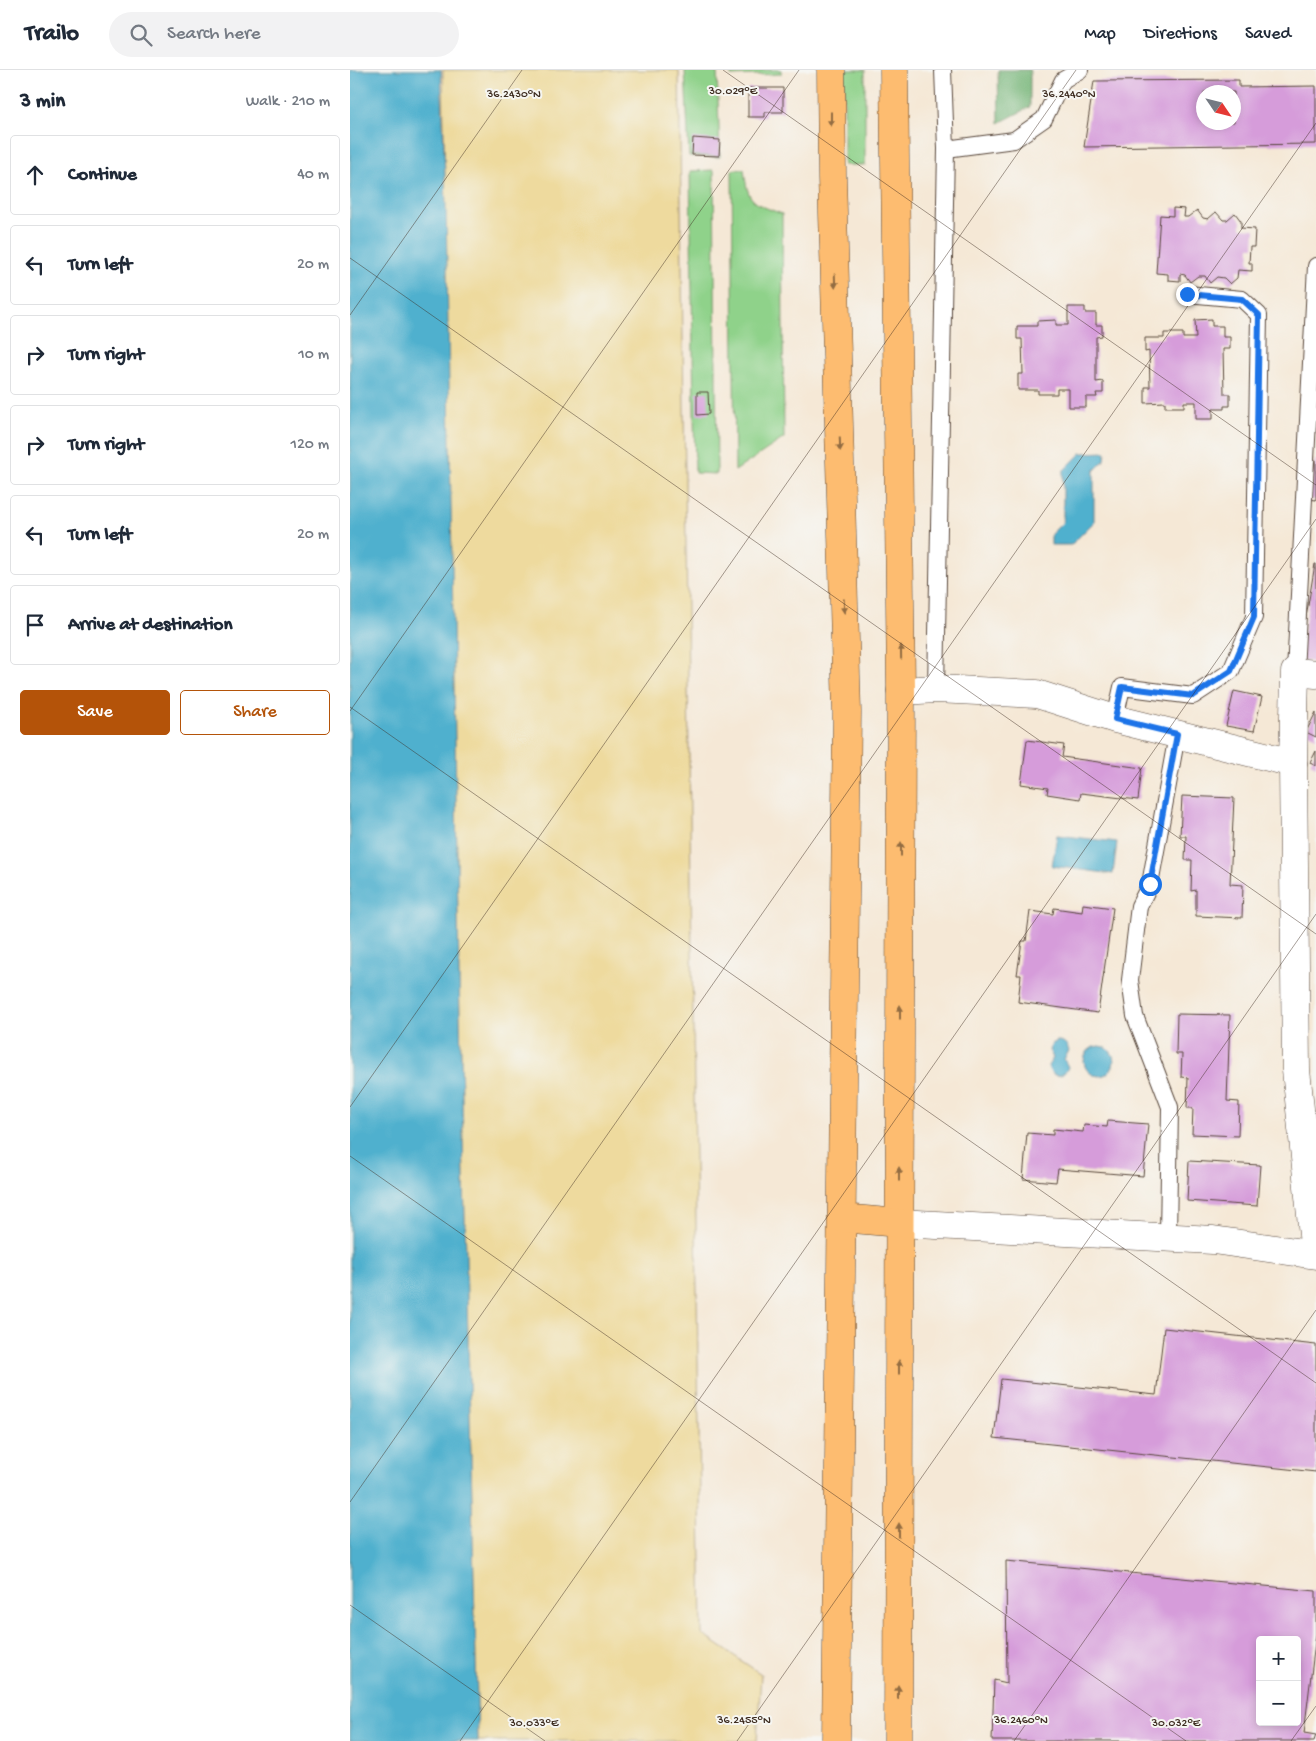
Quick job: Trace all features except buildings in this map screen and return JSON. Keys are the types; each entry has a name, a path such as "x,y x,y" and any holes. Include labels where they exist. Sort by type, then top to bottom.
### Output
{"highway":[{"path":"831,70 832,177 847,712 836,1741"},
{"path":"894,70 901,691 898,1741"},
{"path":"842,1218 899,1223"}],"street":[{"path":"899,1223 1213,1240 1315,1254 1296,1070 1293,763 1306,673"},
{"path":"901,691 936,689 987,699 1037,694 1115,719 1293,763"}],"lane":[{"path":"936,689 946,149 943,70"},
{"path":"946,149 1014,140 1044,119 1063,80 1080,70"},
{"path":"1306,673 1316,266"},
{"path":"1115,719 1122,687 1193,696 1231,671 1254,617 1259,315 1242,299 1187,294"},
{"path":"1168,1237 1170,1107 1135,1016 1130,980 1139,906 1150,884 1177,734"}],"green space":[{"path":"685,70 717,70 720,157 689,156"},
{"path":"731,70 781,70 781,74 731,76"},
{"path":"844,70 865,70 865,165 844,165"},
{"path":"998,70 1030,70 1030,107 999,123"},
{"path":"744,169 747,189 753,200 764,207 782,214 784,438 735,471 732,170"},
{"path":"714,170 717,474 695,473 690,171"}],"sand":[{"path":"443,70 679,70 702,1634 761,1674 757,1741 478,1741 459,977"}],"water":[{"path":"350,70 441,70 446,205 459,977 478,1741 350,1741"},
{"path":"1106,452 1105,460 1094,471 1094,522 1071,545 1051,545 1051,534 1063,522 1063,471 1081,453"},
{"path":"1057,835 1117,842 1113,874 1052,866"},
{"path":"1057,1041 1065,1043 1069,1051 1064,1059 1068,1067 1063,1074 1057,1076 1052,1073 1048,1066 1053,1058 1049,1050 1052,1044"},
{"path":"1099,1046 1110,1050 1114,1061 1110,1072 1099,1076 1088,1072 1084,1061 1088,1050"}],"route":[{"path":"1150,884 1177,734 1115,719 1122,687 1193,696 1231,671 1254,617 1259,315 1242,299 1187,294"}]}
